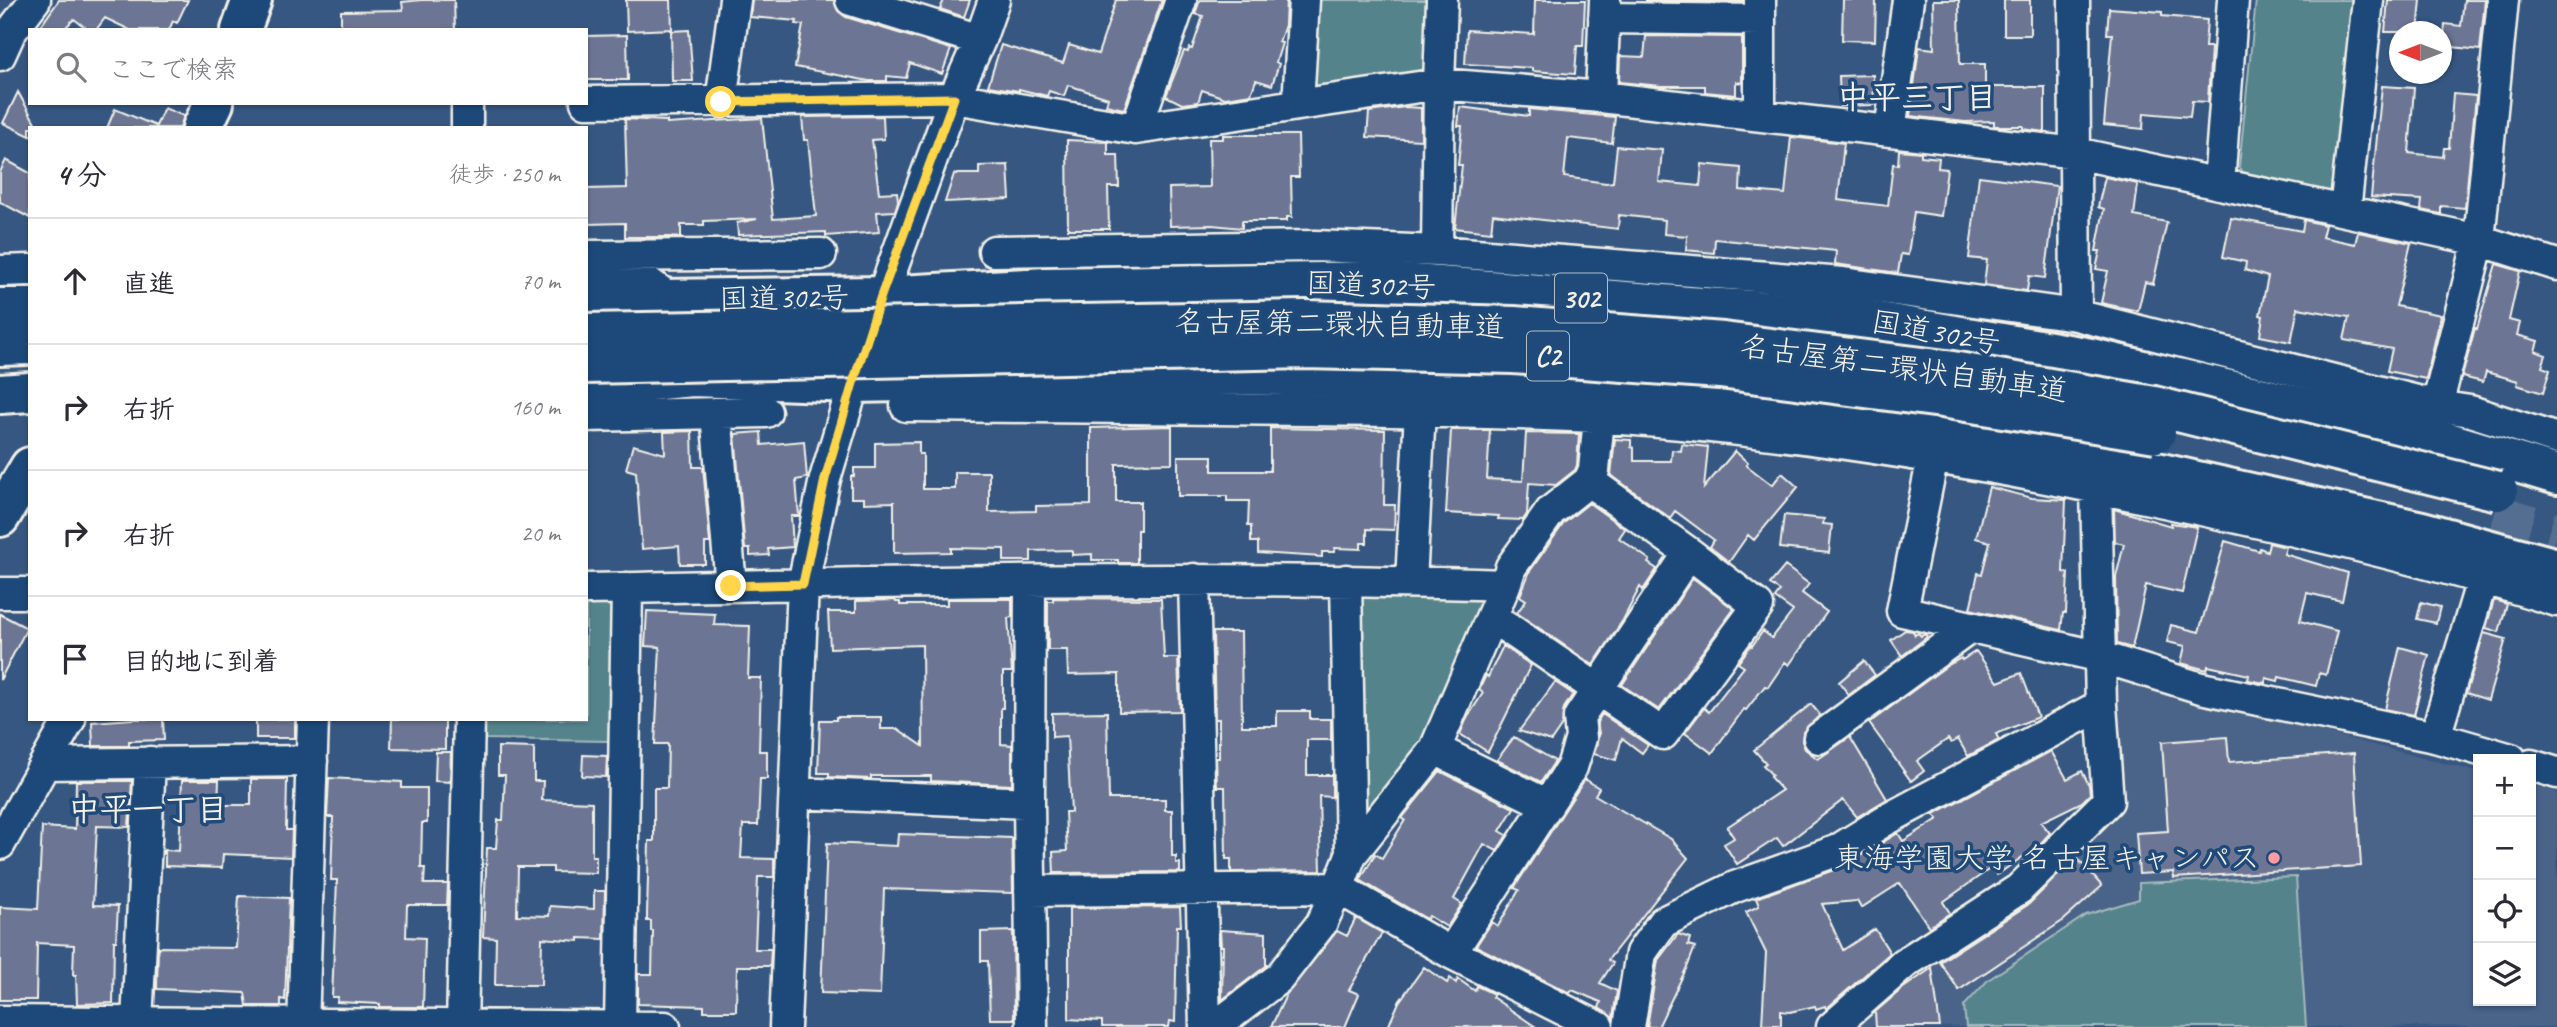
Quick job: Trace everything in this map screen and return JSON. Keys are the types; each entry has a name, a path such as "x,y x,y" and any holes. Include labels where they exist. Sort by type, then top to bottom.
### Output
{"main road":[{"path":"242,28 252,0"},
{"path":"203,126 213,105"},
{"name":"国道302号","path":"588,300 881,296 1047,287 1377,281 1838,316 2091,358 2425,435 2557,475"},
{"path":"0,308 28,308"},
{"name":"名古屋第二環状自動車道","path":"588,333 1305,320 1514,326 1723,342 1946,370 2154,406 2496,502 2383,484 2156,434 1942,398 1720,369 1513,354 1305,349 588,364"},
{"path":"0,346 28,345"},
{"path":"0,375 28,374"},
{"path":"588,387 692,377 1160,392 1240,375 1455,380 1692,396 2067,452 2422,531 2557,568"},
{"path":"0,394 28,392"},
{"path":"0,517 28,470"}],"street":[{"path":"0,55 10,33 35,0"},
{"path":"252,0 258,0"},
{"path":"721,102 735,0"},
{"path":"851,0 934,12 981,40"},
{"path":"785,1027 803,584 825,479 881,296 954,98 981,40 994,0"},
{"path":"1136,129 1181,0"},
{"path":"1298,105 1304,0"},
{"path":"1437,251 1438,84 1442,0"},
{"path":"1890,131 1908,0"},
{"path":"2074,0 2076,316"},
{"path":"2219,184 2233,0"},
{"path":"2345,211 2368,0"},
{"path":"2437,406 2479,240 2503,0"},
{"path":"1601,97 1604,9 1759,10 1759,116"},
{"path":"588,102 954,98 1136,129 1438,84 1601,97 2076,153 2479,240 2557,265"},
{"path":"467,105 467,126"},
{"path":"994,251 1314,246 1437,251 1843,283 2076,316 2437,406 2470,411 2557,439"},
{"path":"1047,287 1082,250"},
{"path":"588,256 821,254"},
{"path":"0,271 28,270"},
{"path":"588,275 645,280 671,299"},
{"path":"588,396 653,394 692,377"},
{"path":"906,406 1160,392 1420,411 1599,418 1784,435 1933,457 2096,487 2284,527 2483,578 2557,601"},
{"path":"1411,582 1420,411"},
{"path":"588,416 766,412"},
{"path":"716,413 731,586"},
{"path":"1215,1027 1279,978 1321,924 1351,855 1435,750 1506,585 1511,567 1551,511 1589,481 1594,470 1599,418"},
{"path":"1933,457 1902,611 2101,657 2201,688 2435,737 2494,754"},
{"path":"1492,617 1663,734 1758,606 1589,481"},
{"path":"1832,1027 1905,962 2019,889 2108,801 2101,705 2096,487"},
{"path":"1451,953 1572,767 1581,738 1579,717 1689,553"},
{"path":"2435,737 2483,578"},
{"path":"588,589 1194,579 1506,585"},
{"path":"1194,579 1205,1027"},
{"path":"1346,580 1351,855"},
{"path":"1030,583 1031,1027"},
{"path":"620,1027 627,588"},
{"path":"0,593 28,593"},
{"path":"1819,738 1971,627"},
{"path":"1629,1027 1641,953 1663,922 1735,887 1836,851 1884,821 2101,705"},
{"path":"0,844 69,721"},
{"path":"303,1026 313,721"},
{"path":"462,1026 468,721"},
{"path":"1435,750 1548,805"},
{"path":"45,764 312,761"},
{"path":"137,1023 150,762"},
{"path":"2536,767 2557,773"},
{"path":"795,793 1029,803"},
{"path":"1030,891 1338,888 1451,953 1598,1027"},
{"path":"0,1021 303,1026 665,1027"}],"shaded area":[{"name":"東海学園大学 名古屋キャンパス","path":"2123,680 2473,771 2473,1006 2536,1006 2536,786 2557,792 2557,1027 1846,1027 1911,972 2017,908 2123,807 2116,686"}],"green space":[{"path":"1313,0 1433,0 1429,75 1309,91"},
{"path":"2256,0 2361,0 2336,194 2246,176 2239,167"},
{"path":"1357,592 1491,595 1426,743 1361,820"},
{"path":"588,604 614,604 609,741 482,739 482,721 588,721"},
{"path":"2296,877 2306,1027 1966,1027 1964,1006 1988,980 2086,915 2139,899 2139,883"}],"building":[{"path":"59,0 188,0 177,23 173,21 170,28 126,28 105,18 98,28 86,28 74,19 65,28 39,28"},
{"path":"454,0 455,28 341,28 341,11 403,10 402,2"},
{"path":"626,0 671,0 672,29 627,31"},
{"path":"752,0 834,0 838,11 846,17 951,49 942,74 910,63 906,78 887,76 887,81 869,81 795,67 803,25 796,24 797,21 750,17"},
{"path":"944,0 970,0 964,17 940,9"},
{"path":"1116,0 1162,0 1124,109 1106,105 1108,98 1068,85 1064,96 1049,91 1047,96 1019,89 988,86 1001,45 1063,63 1069,45 1098,54"},
{"path":"1200,0 1286,0 1285,25 1276,62 1279,64 1272,85 1256,80 1251,94 1225,98 1202,90 1198,102 1182,104 1166,96 1184,51 1192,49 1203,16 1195,14"},
{"path":"1535,0 1585,0 1583,46 1577,46 1575,74 1465,64 1467,30 1534,34"},
{"path":"1742,0 1742,2 1646,1"},
{"path":"1843,0 1876,0 1875,41 1842,40"},
{"path":"1933,0 1959,0 1960,64 1985,64 1985,87 2045,87 2045,132 2023,129 2023,126 1994,126 1994,121 1965,122 1910,116 1919,47 1934,49"},
{"path":"2004,0 2030,0 2030,35 2004,35"},
{"path":"2388,0 2421,0 2419,21 2389,21 2389,32 2385,32"},
{"path":"2464,0 2485,0 2480,50 2452,47 2452,25 2461,26"},
{"path":"2109,8 2162,12 2162,16 2207,20 2205,47 2211,47 2208,102 2192,101 2190,117 2144,113 2143,129 2104,125 2112,34 2107,34"},
{"path":"689,30 693,81 672,81 671,31"},
{"path":"627,35 628,80 588,80 588,36"},
{"path":"1646,36 1742,37 1742,83 1736,82 1736,95 1705,92 1705,86 1619,82 1620,56 1644,57"},
{"path":"1873,75 1874,105 1840,106 1839,76"},
{"path":"2382,86 2414,88 2409,153 2443,157 2444,148 2449,148 2453,94 2476,96 2465,208 2441,206 2441,214 2421,210 2422,200 2371,197"},
{"path":"18,92 37,126 28,126 28,135 3,123"},
{"path":"1405,107 1421,108 1421,140 1367,137 1369,112"},
{"path":"1460,107 1529,116 1529,109 1615,117 1612,143 1568,138 1564,177 1606,183 1613,182 1617,146 1662,150 1659,182 1700,186 1702,164 1741,168 1740,190 1785,194 1791,137 1844,143 1838,200 1888,206 1893,164 1898,165 1899,150 1921,152 1921,156 1939,158 1938,168 1947,169 1941,216 1914,212 1908,255 1901,254 1898,273 1835,264 1836,251 1715,239 1714,253 1686,250 1687,236 1664,234 1665,220 1619,215 1618,229 1493,214 1491,232 1455,228 1462,165 1458,165 1462,126 1458,126"},
{"path":"164,108 184,116 181,126 156,126"},
{"path":"115,109 156,126 108,126"},
{"path":"883,116 884,139 872,140 879,193 897,192 898,201 895,211 877,212 879,232 826,236 826,232 738,235 737,223 757,219 704,221 704,225 681,225 681,237 625,237 625,223 588,224 588,189 627,188 625,119 667,121 667,124 762,118 773,219 816,216 808,140 804,140 802,117"},
{"path":"1223,135 1298,135 1299,177 1291,177 1292,217 1287,217 1287,221 1242,221 1242,228 1212,225 1170,226 1169,188 1210,187 1209,139 1223,139"},
{"path":"1067,140 1108,142 1108,155 1118,155 1119,187 1108,187 1109,229 1068,229"},
{"path":"6,160 28,172 28,217 0,202 0,172"},
{"path":"1008,165 1010,199 945,202 954,174 979,174 979,166"},
{"path":"1979,176 2057,186 2045,278 2029,276 2027,291 1984,285 1987,260 1969,258"},
{"path":"2105,177 2138,184 2134,216 2167,222 2153,284 2145,282 2138,311 2101,303 2108,271 2096,269 2100,251 2096,251 2104,209 2098,207"},
{"path":"2231,218 2302,231 2304,220 2325,225 2322,237 2355,244 2358,232 2411,243 2396,306 2441,315 2426,379 2387,371 2392,349 2344,340 2349,317 2298,308 2291,342 2260,336 2263,316 2260,315 2268,277 2245,270 2246,262 2223,257"},
{"path":"2496,264 2520,271 2509,320 2520,323 2517,335 2538,341 2535,351 2546,355 2542,367 2550,370 2543,393 2517,385 2518,381 2486,372 2483,382 2462,377"},
{"path":"1172,426 1172,463 1116,464 1116,502 1140,502 1137,563 1092,560 1092,554 1072,555 1072,550 1031,551 1031,561 1004,561 1004,549 951,548 951,552 894,553 894,502 864,503 864,498 851,498 851,476 854,476 854,468 875,468 875,443 919,442 919,454 923,454 923,489 955,489 955,472 989,472 989,512 1036,511 1036,506 1091,505 1091,428"},
{"path":"1270,428 1385,430 1384,505 1395,505 1394,530 1367,529 1367,543 1361,543 1361,549 1335,548 1335,552 1322,552 1322,557 1258,553 1258,542 1251,542 1251,526 1248,526 1249,501 1227,501 1227,496 1178,496 1178,456 1212,456 1212,471 1270,471"},
{"path":"1451,430 1490,430 1487,479 1523,481 1526,433 1579,434 1577,465 1575,470 1556,485 1529,483 1527,514 1523,520 1446,513"},
{"path":"692,431 693,467 703,467 710,543 705,543 705,564 680,564 679,546 642,549 636,472 626,469 633,445 665,454 664,432"},
{"path":"761,432 762,445 804,441 807,478 796,480 799,516 791,516 793,547 768,549 769,555 750,556 750,549 745,549 735,434"},
{"path":"1615,439 1631,440 1634,461 1671,461 1672,450 1681,451 1682,444 1708,447 1704,488 1735,451 1748,463 1746,465 1772,485 1782,473 1798,487 1754,540 1748,535 1729,562 1710,547 1714,540 1675,511 1670,518 1611,475"},
{"path":"1989,487 2032,498 2066,500 2063,572 2068,573 2066,613 2063,613 2061,630 1970,609 1978,573 1982,574 1990,542 1976,538"},
{"path":"1589,503 1625,529 1619,538 1650,560 1648,563 1657,569 1643,590 1640,587 1623,620 1593,665 1517,613 1526,600 1520,596 1530,571 1564,523"},
{"path":"2114,509 2171,526 2171,523 2197,527 2182,593 2146,585 2132,648 2117,644 2116,577 2124,544 2115,542"},
{"path":"1784,515 1824,519 1823,524 1832,525 1829,553 1780,548"},
{"path":"2225,541 2259,551 2260,548 2267,551 2269,543 2286,547 2284,554 2348,573 2342,601 2307,593 2300,621 2337,631 2326,675 2319,673 2316,686 2279,677 2278,681 2266,678 2265,683 2248,680 2249,675 2208,666 2207,670 2181,663 2185,646 2167,642 2171,625 2199,632"},
{"path":"1785,566 1809,584 1802,593 1827,612 1789,665 1785,662 1768,687 1765,686 1746,710 1744,709 1712,753 1685,733 1704,708 1709,712 1744,667 1738,663 1763,631 1772,638 1793,611 1775,598 1780,591 1770,584"},
{"path":"1693,578 1734,609 1659,710 1622,685"},
{"path":"1053,598 1161,599 1164,658 1178,658 1180,711 1119,712 1119,674 1068,675 1067,650 1048,650 1048,601 1053,601"},
{"path":"947,599 1012,599 1012,617 1008,618 1012,672 1003,672 1001,744 1012,745 1012,785 931,781 931,776 871,776 871,779 829,777 829,773 818,773 820,720 836,720 836,717 881,717 881,729 898,729 923,746 922,645 830,648 828,612 856,612 856,601 895,600 900,602 900,605 947,605"},
{"path":"2494,600 2507,604 2499,632 2486,628"},
{"path":"2421,602 2440,607 2436,623 2417,619"},
{"path":"647,611 715,614 714,625 750,626 748,678 761,678 759,751 767,751 767,779 760,779 758,825 743,825 741,858 774,859 774,877 758,877 755,949 771,949 770,966 737,966 736,1011 704,1011 704,1006 638,1004 638,974 652,974 653,931 651,921 647,921 647,914 649,841 654,841 654,788 667,788 668,744 655,744 660,647 645,646"},
{"path":"0,614 27,628 0,680"},
{"path":"1905,630 1913,631 1915,635 1925,634 1927,637 1902,656 1891,640"},
{"path":"1213,632 1241,632 1242,726 1277,726 1277,711 1310,711 1310,719 1331,719 1331,740 1307,740 1307,775 1332,775 1332,797 1319,796 1321,871 1231,872 1231,859 1226,859 1225,787 1217,787 1219,719 1215,719"},
{"path":"2484,633 2506,639 2488,700 2466,693"},
{"path":"1503,646 1531,665 1488,752 1460,734 1483,693 1479,690"},
{"path":"2400,647 2429,655 2414,715 2385,709"},
{"path":"1976,651 1998,682 2021,673 2038,717 1996,734 1999,740 1968,756 1958,739 1951,743 1948,739 1917,761 1924,771 1911,781 1869,723 1948,665"},
{"path":"1864,661 1875,675 1849,695 1839,682"},
{"path":"1555,682 1573,694 1564,708 1562,725 1551,741 1519,731"},
{"path":"1811,704 1820,715 1803,732 1805,749 1818,759 1850,737 1887,799 1857,817 1843,800 1783,846 1777,838 1737,864 1724,844 1734,838 1727,827 1782,790 1770,777 1772,775 1763,765 1766,763 1754,750"},
{"path":"1107,712 1109,799 1165,799 1165,810 1172,810 1172,856 1176,856 1176,863 1180,863 1180,872 1054,873 1053,852 1067,851 1065,812 1071,812 1067,736 1052,737 1052,713"},
{"path":"1602,714 1648,745 1642,753 1622,738 1616,760 1594,754 1599,733 1597,722"},
{"path":"163,721 164,740 129,741 129,746 93,746 92,722"},
{"path":"256,721 295,721 295,738 256,738"},
{"path":"392,721 445,721 445,749 391,748"},
{"path":"1514,737 1555,761 1541,782 1497,760"},
{"path":"2227,737 2229,762 2354,753 2361,866 2174,878 2173,872 2139,874 2136,833 2168,831 2162,742"},
{"path":"498,747 534,748 534,781 543,781 542,800 592,802 592,856 596,856 596,873 553,872 553,867 518,867 517,915 549,916 550,906 594,909 594,891 605,891 604,939 579,938 579,941 542,938 541,985 495,985 496,938 483,937 487,848 496,848 498,820 503,820 505,775 498,775"},
{"path":"2051,751 2067,779 2082,771 2090,794 2082,802 2041,822 2050,833 2039,845 1997,875 1991,868 1943,902 1950,913 1929,927 1900,883 1861,908 1857,901 1822,904 1843,950 1875,929 1890,953 1826,1009 1825,1006 1816,1009 1815,1006 1790,1012 1781,1011 1781,1025 1762,1025 1766,953 1746,912 1759,906 1756,898 1842,867 1898,833 1903,841 1938,819 1934,814"},
{"path":"436,752 451,752 450,782 435,781"},
{"path":"583,755 607,756 606,777 582,776"},
{"path":"1440,771 1514,808 1500,831 1507,835 1497,851 1484,844 1454,899 1462,904 1447,927 1429,916 1427,919 1360,880 1375,854 1382,858 1405,820 1402,818"},
{"path":"329,778 402,782 402,788 427,788 427,823 422,823 421,868 425,868 424,884 448,884 447,905 407,905 406,937 425,938 423,1007 380,1007 380,1004 337,1002 338,997 332,997 337,880 331,880 333,817 327,817"},
{"path":"251,779 287,779 286,830 292,830 291,857 223,854 222,868 165,866 165,850 179,851 182,780 219,780 218,805 251,805"},
{"path":"1585,779 1599,788 1595,795 1671,839 1688,858 1608,960 1613,963 1600,983 1617,991 1613,1018 1599,1008 1601,1002 1572,990 1570,993 1476,946 1492,922 1498,926 1519,890 1514,888"},
{"path":"76,781 132,781 129,827 97,826 93,905 118,906 114,941 113,1003 77,1004 76,975 73,975 74,945 37,943 36,1000 0,1000 0,907 38,909 42,827 75,829"},
{"path":"898,834 1012,838 1013,893 884,889 880,995 821,993 827,843 897,846"},
{"path":"2076,857 2102,886 2064,920 1959,990 1940,962 2029,904"},
{"path":"239,896 289,898 285,1000 281,999 281,1006 247,1006 245,993 157,989 158,947 236,948"},
{"path":"1180,907 1181,926 1177,926 1175,1022 1170,1021 1169,1027 1102,1027 1102,1021 1069,1019 1069,908"},
{"path":"1356,918 1382,933 1349,990 1359,994 1345,1027 1271,1027 1286,995 1337,931 1347,936"},
{"path":"1220,930 1266,933 1266,966 1222,1000 1223,946"},
{"path":"1013,931 1014,1019 990,1019 988,961 981,961 981,932"},
{"path":"1678,934 1690,938 1688,945 1695,947 1658,1027 1647,1027 1658,960"},
{"path":"1424,967 1447,983 1450,978 1456,983 1458,979 1475,991 1477,986 1494,994 1492,997 1536,1027 1388,1027 1399,1002"},
{"path":"1932,968 1940,1027 1876,1027 1875,1012"}],"tunnel":[{"path":"2495,513 2557,532"}],"place":[{"name":"東海学園大学 名古屋キャンパス","path":"2274,858"}],"district":[{"name":"中平三丁目","path":"1917,97"},
{"name":"中平一丁目","path":"148,809"}],"route":[{"path":"721,102 954,98 881,296 853,383 825,479 803,584 731,586"}]}
